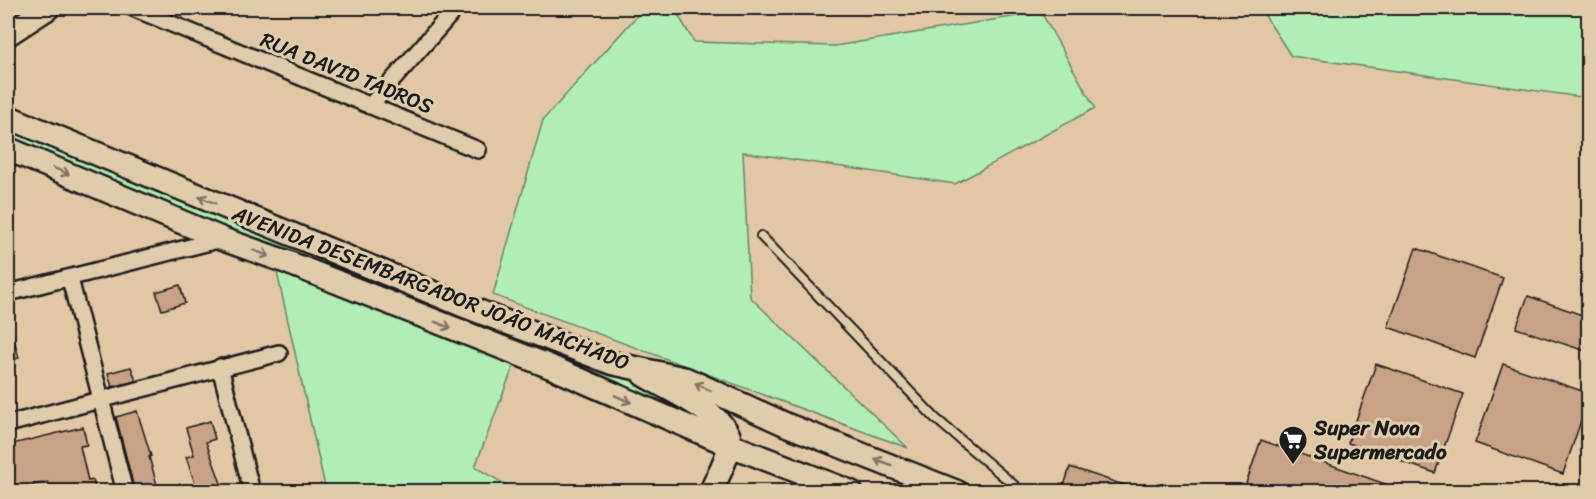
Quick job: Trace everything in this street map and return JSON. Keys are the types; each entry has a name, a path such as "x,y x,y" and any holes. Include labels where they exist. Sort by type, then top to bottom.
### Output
{"street":[{"path":"8,34 48,8"},
{"name":"RUA DAVID TADROS","path":"134,8 478,150"},
{"path":"370,106 456,8"},
{"name":"AVENIDA DESEMBARGADOR JOÃO MACHADO","path":"8,117 465,306 612,363 686,379 787,425 957,492"},
{"name":"AVENIDA DESEMBARGADOR JOÃO MACHADO","path":"8,149 222,238 551,368 730,445 851,492"},
{"path":"8,293 70,279 222,238"},
{"path":"70,279 124,492"},
{"path":"8,424 279,353"},
{"path":"220,367 252,492"},
{"path":"632,368 717,419 729,435 730,445 711,492"}],"lane":[{"path":"760,236 935,418 1022,492"}],"green space":[{"path":"8,8 30,8 8,22"},
{"path":"644,8 674,8 694,42 835,46 1041,12 1095,108 955,184 743,152 750,297 908,448 493,295 543,120"},
{"path":"1260,8 1588,8 1588,98 1291,56"},
{"path":"8,121 692,406 705,423 8,143"},
{"path":"276,268 517,357 475,467 517,491 326,491"}],"building":[{"path":"1416,248 1503,278 1475,358 1388,327"},
{"path":"180,285 185,303 162,310 156,292"},
{"path":"1528,296 1588,317 1588,352 1516,328"},
{"path":"8,328 11,328 19,358 8,361"},
{"path":"1376,364 1463,394 1435,473 1348,443"},
{"path":"1503,364 1588,393 1588,400 1563,474 1475,443"},
{"path":"131,367 136,381 112,387 108,373"},
{"path":"137,411 159,492 135,492 116,417"},
{"path":"210,421 215,439 206,442 222,486 198,492 186,457 194,455 186,428"},
{"path":"83,427 87,445 80,446 88,481 93,480 96,492 51,492 48,482 8,490 8,445"},
{"name":"Super Nova Supermercado","path":"1261,440 1402,490 1401,492 1243,492"},
{"path":"1070,467 1136,489 1136,492 1062,492"}],"place":[{"name":"Super Nova Supermercado","path":"1293,466"}]}
